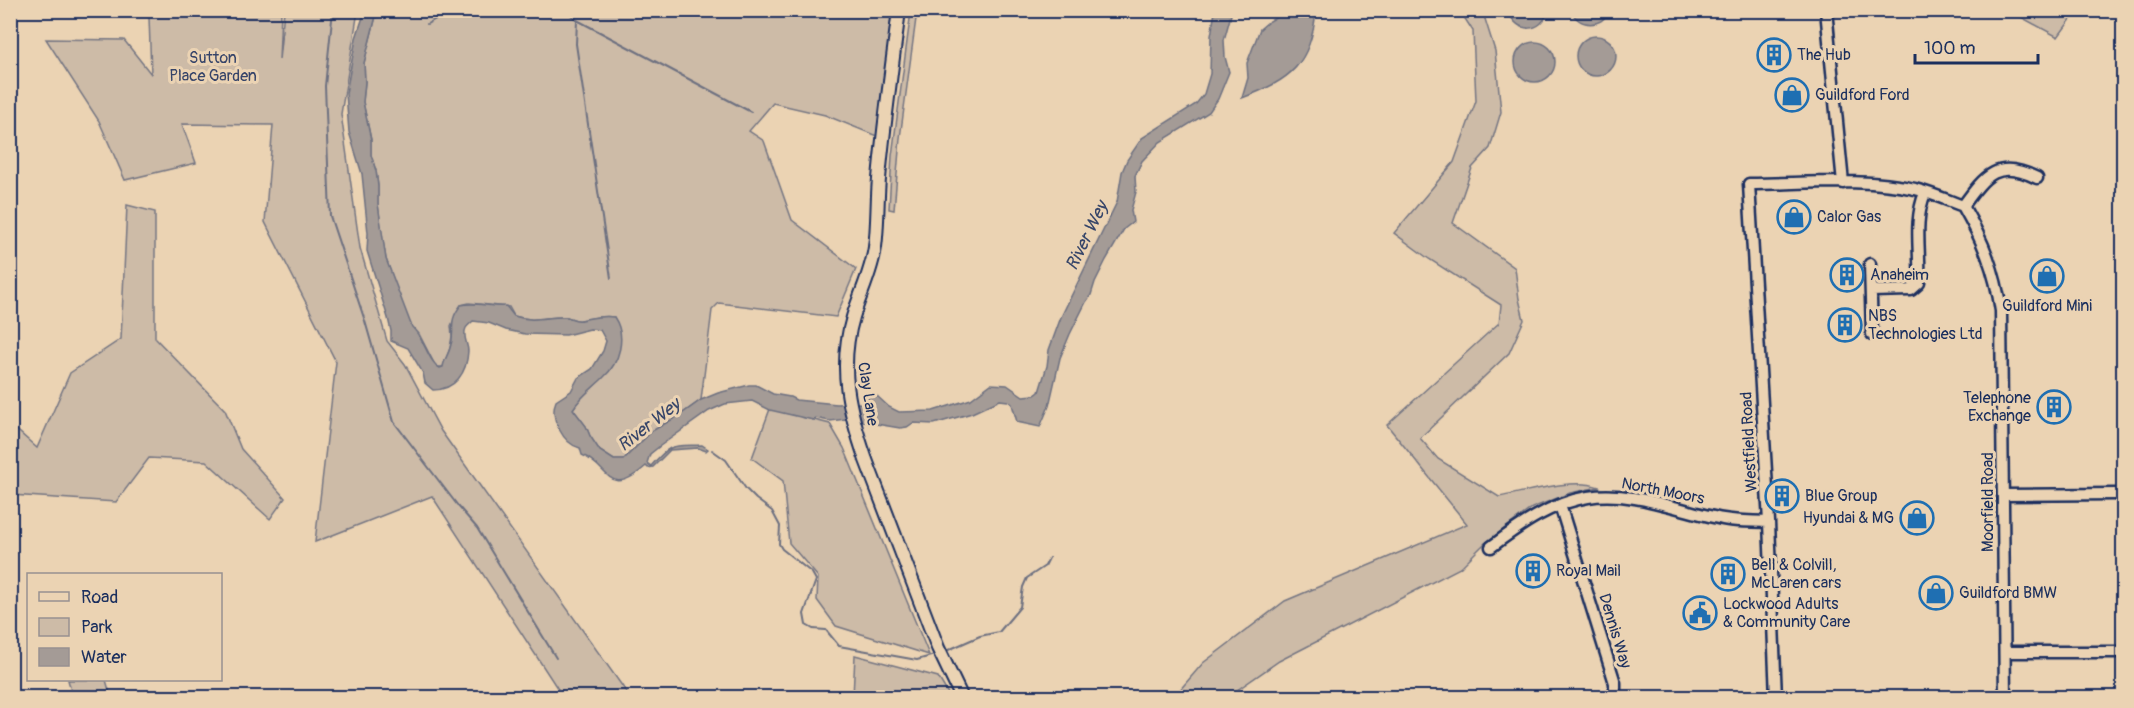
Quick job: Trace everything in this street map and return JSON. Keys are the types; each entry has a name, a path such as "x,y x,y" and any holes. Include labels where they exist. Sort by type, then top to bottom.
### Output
{"street":[{"name":"Clay Lane","path":"899,10 882,147 875,249 851,324 845,374 854,422 866,460 940,652 962,698"},
{"path":"1826,10 1843,183 1897,186 1925,192 1963,206 1988,175 1999,170 2011,168 2037,178"},
{"name":"Westfield Road","path":"1776,698 1769,522 1749,184 1843,183"},
{"path":"1871,291 1911,290 1919,283 1918,218 1919,206 1925,192"},
{"name":"Moorfield Road","path":"1963,206 1990,261 1998,288 2001,310 2005,698"},
{"path":"1870,264 1872,334"},
{"path":"2004,495 2117,494"},
{"name":"North Moors","path":"1491,547 1526,521 1560,505 1588,497 1619,496 1646,500 1725,519 1769,522"},
{"name":"Dennis Way","path":"1560,505 1615,683 1615,693 1612,698"},
{"path":"2005,652 2124,652"}],"green space":[{"name":"Sutton Place Garden","path":"118,11 281,11 279,60 284,11 358,11 341,114 360,248 387,341 405,364 441,431 630,697 563,697 432,496 315,542 336,362 265,222 273,125 182,124 196,163 125,180 99,121 46,39 124,40 151,74 149,17"},
{"path":"382,11 895,11 879,137 825,115 773,103 749,131 764,141 792,220 856,269 836,317 719,303 712,310 701,400 652,431 623,460 614,460 600,451 573,409 579,400 609,371 614,362 618,352 618,340 614,317 579,320 567,317 529,319 514,316 509,307 469,303 461,305 451,326 450,348 443,367 436,367 419,334 408,321 386,259 382,236 376,171 371,155 371,140 363,102 364,63 376,16 379,17"},
{"path":"911,11 917,11 900,138 894,210 889,209 892,156"},
{"path":"1460,11 1485,11 1485,19 1495,51 1501,112 1490,148 1472,168 1453,223 1515,268 1524,320 1509,353 1420,438 1438,459 1499,497 1563,484 1589,484 1599,487 1570,493 1532,508 1485,543 1460,568 1279,661 1230,695 1232,697 1187,697 1179,691 1203,663 1285,601 1467,524 1387,425 1499,323 1501,305 1429,259 1394,233 1454,162 1476,101 1473,31"},
{"path":"2010,11 2077,11 2058,37"},
{"path":"127,205 155,212 155,338 225,410 241,449 285,498 270,519 206,461 149,458 116,502 11,495 11,425 37,448 70,373 121,339"},
{"path":"770,409 830,424 844,448 929,655 836,626 817,600 818,577 789,543 783,481 752,458"},
{"path":"855,655 938,677 950,697 853,697"},
{"path":"68,681 106,681 111,697 73,697"}],"water":[{"path":"1289,10 1316,11 1309,44 1303,57 1286,77 1242,98 1248,78 1247,63 1260,29"},
{"path":"1548,10 1541,24 1529,28 1517,24 1509,11"},
{"path":"365,11 382,11 379,17 376,16 364,63 363,102 371,140 371,155 376,171 386,259 412,327 433,361 440,368 443,367 449,351 454,317 461,305 506,306 514,316 529,319 567,317 579,320 614,317 618,324 621,341 614,365 573,409 600,451 614,460 623,460 652,431 701,400 749,385 756,385 773,394 796,400 837,404 864,404 869,397 877,396 889,407 899,412 933,411 971,399 991,384 1007,385 1023,396 1035,395 1039,392 1049,350 1061,317 1117,202 1122,172 1127,160 1142,138 1196,104 1204,94 1210,74 1211,36 1215,11 1232,11 1224,40 1229,72 1218,99 1209,112 1160,142 1142,161 1135,176 1136,192 1131,210 1133,222 1124,229 1106,260 1091,295 1070,334 1060,358 1049,406 1040,427 1017,422 1012,404 1000,400 972,413 934,424 913,423 900,428 846,419 830,421 815,418 813,420 770,410 752,401 725,404 709,411 660,446 650,454 647,463 651,466 673,447 702,445 708,449 706,451 698,448 670,450 653,467 646,466 633,476 616,480 582,455 580,448 563,436 554,415 556,401 571,391 578,378 592,369 603,351 606,341 600,330 590,329 566,335 525,334 489,323 473,321 465,331 468,351 462,373 448,387 433,390 425,383 423,373 408,348 391,341 388,318 367,251 368,233 362,174 349,132 346,93 356,38"},
{"path":"1571,11 1609,11 1601,21 1590,24 1580,21"},
{"path":"1596,36 1610,42 1616,56 1610,70 1596,76 1582,70 1576,56 1582,42"},
{"path":"1535,42 1549,48 1555,62 1549,76 1535,82 1521,76 1515,62 1521,48"}],"waterway":[{"path":"333,10 325,86 330,216 365,321 394,422 477,528 556,658"},
{"path":"427,24 452,10"},
{"path":"565,10 577,20 751,112"},
{"path":"577,20 576,44 611,278"},
{"path":"712,450 726,460 746,489 772,511 780,526 779,544 782,549 812,573 816,580 804,614 806,625 813,629 826,630 839,646 917,660 938,654"},
{"path":"946,651 980,636 999,632 1020,607 1027,578 1045,566 1049,558"}],"place":[{"name":"The Hub","path":"1774,55"},
{"name":"Guildford Ford","path":"1792,95"},
{"name":"Calor Gas","path":"1794,217"},
{"name":"Anaheim","path":"1847,275"},
{"name":"Guildford Mini","path":"2047,276"},
{"name":"NBS Technologies Ltd","path":"1845,325"},
{"name":"Telephone Exchange","path":"2054,407"},
{"name":"Blue Group","path":"1782,496"},
{"name":"Hyundai & MG","path":"1917,518"},
{"name":"Royal Mail","path":"1533,571"},
{"name":"Bell & Colvill, McLaren cars","path":"1728,574"},
{"name":"Guildford BMW","path":"1936,593"},
{"name":"Lockwood Adults & Community Care","path":"1700,613"}],"water label":[{"name":"River Wey","path":"1087,236"},
{"name":"River Wey","path":"649,425"}]}
